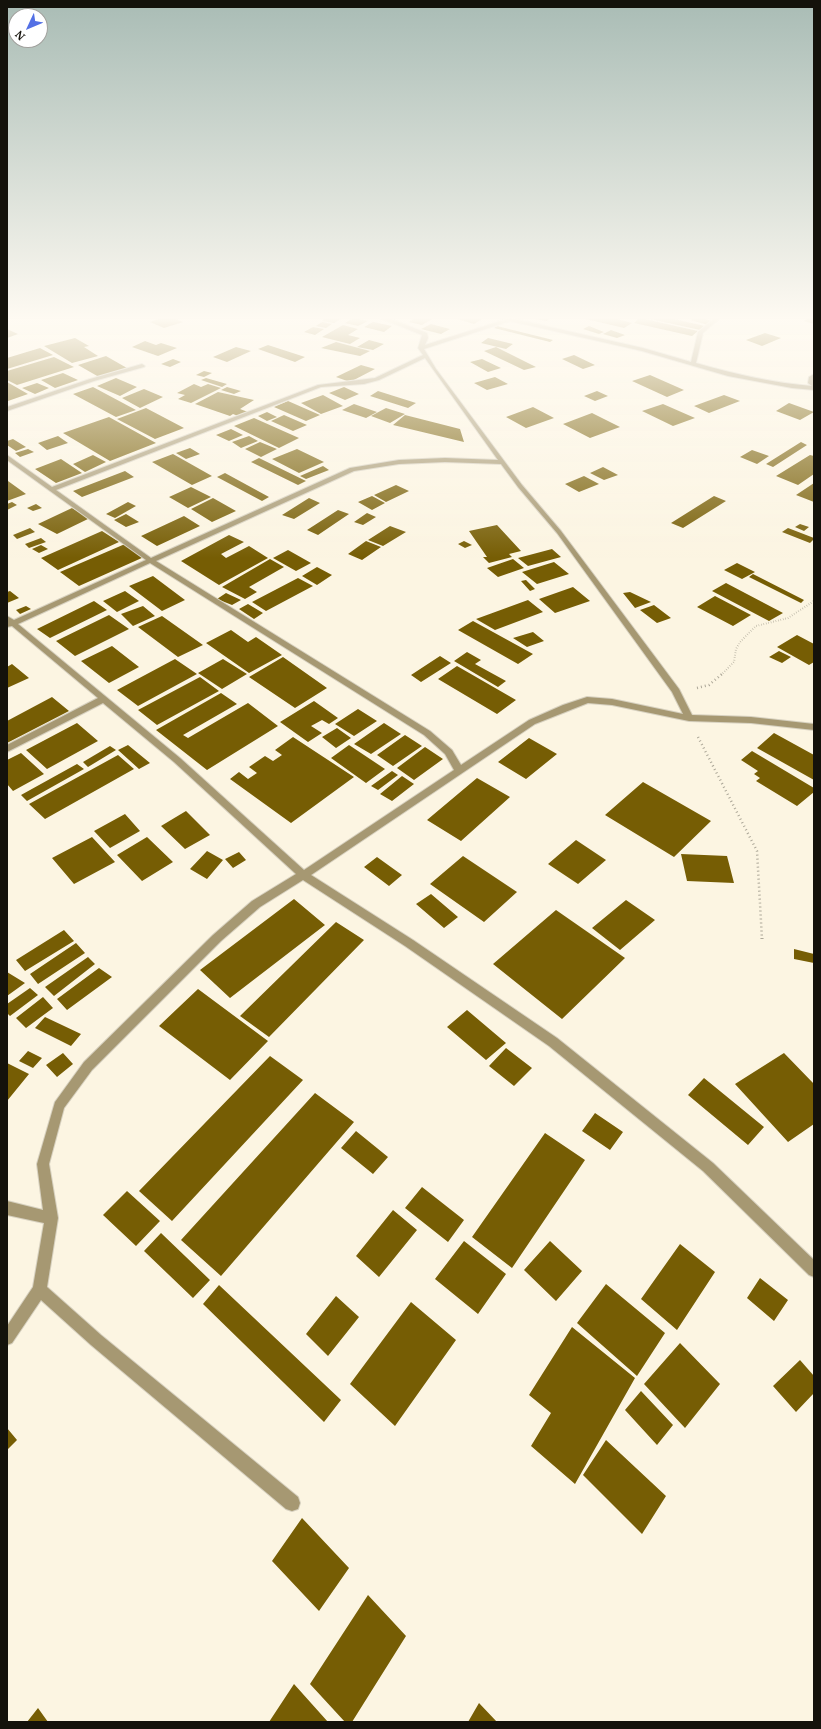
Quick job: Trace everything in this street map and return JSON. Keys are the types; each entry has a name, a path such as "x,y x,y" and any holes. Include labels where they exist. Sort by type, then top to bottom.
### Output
{"street":[{"path":"7,409 43,397"},
{"path":"52,489 292,397"},
{"path":"455,397 520,486 559,532 676,691 688,718"},
{"path":"7,457 150,560 427,733 449,752 459,771"},
{"path":"502,462 445,460 399,462 352,469 9,623 103,698 177,760 304,875 409,943 553,1042 708,1167 814,1270"},
{"path":"7,749 103,698"},
{"path":"7,1338 40,1290 51,1218 43,1164 59,1106 88,1066 127,1029 216,938 256,904 304,875 532,722 566,707 587,700 612,702 688,718 751,720 814,728"},
{"path":"7,1208 51,1218"},
{"path":"40,1290 96,1340 292,1503"}],"path":[{"path":"676,691 709,685 718,679 734,662 736,649 740,642 756,626 788,618 814,601"},
{"path":"688,718 712,767 757,851 762,940"}],"building":[{"path":"8,397 20,397 8,401"},
{"path":"78,397 111,397 136,410 116,417"},
{"path":"125,397 163,397 140,408 122,398"},
{"path":"182,397 204,397 191,403 178,399"},
{"path":"209,397 239,397 254,400 240,409 248,412 238,416 233,414 230,416 195,404"},
{"path":"318,397 326,397 343,406 321,414 301,403"},
{"path":"337,397 353,397 345,400"},
{"path":"372,397 396,397 416,403 408,408"},
{"path":"586,397 606,397 595,401"},
{"path":"719,397 728,397 740,401 709,413 694,406"},
{"path":"288,401 320,415 306,421 274,407"},
{"path":"789,403 814,412 800,420 776,411"},
{"path":"354,404 377,412 366,418 342,410"},
{"path":"663,404 695,418 673,426 642,411"},
{"path":"533,407 554,418 526,428 506,417"},
{"path":"146,408 184,428 155,439 117,419"},
{"path":"386,408 405,414 390,423 371,416"},
{"path":"267,412 277,417 267,421 258,416"},
{"path":"592,413 620,427 590,438 563,424"},
{"path":"284,415 307,425 293,431 271,421"},
{"path":"405,415 460,429 464,442 393,425"},
{"path":"109,417 156,443 110,461 63,433"},
{"path":"254,418 299,438 279,448 234,426"},
{"path":"231,429 243,435 229,441 216,435"},
{"path":"58,436 68,443 47,450 38,443"},
{"path":"249,436 258,441 241,448 232,442"},
{"path":"13,439 26,447 16,451 7,445 7,441"},
{"path":"260,442 277,449 261,457 245,449"},
{"path":"801,442 807,445 773,467 766,464"},
{"path":"190,448 200,454 186,459 176,453"},
{"path":"28,449 34,452 20,457 15,453"},
{"path":"297,449 324,462 299,473 272,459"},
{"path":"752,450 769,456 757,464 740,457"},
{"path":"173,454 212,476 192,485 152,462"},
{"path":"93,455 106,462 85,472 73,464"},
{"path":"810,455 814,456 814,474 798,485 776,476"},
{"path":"259,458 306,481 298,485 251,462"},
{"path":"61,459 82,473 56,483 35,469"},
{"path":"323,466 329,470 306,479 300,476"},
{"path":"603,467 618,475 604,480 590,473"},
{"path":"125,471 134,477 82,497 73,491"},
{"path":"225,473 269,497 262,501 217,477"},
{"path":"584,476 599,484 579,492 565,484"},
{"path":"8,481 26,494 7,501"},
{"path":"814,483 814,502 796,495"},
{"path":"396,485 409,491 386,502 374,495"},
{"path":"191,487 211,497 188,508 169,497"},
{"path":"372,496 385,503 372,510 358,502"},
{"path":"714,496 726,501 683,528 671,523"},
{"path":"213,498 236,511 212,522 191,509"},
{"path":"309,498 320,503 294,519 282,515"},
{"path":"12,502 17,505 7,510 7,504"},
{"path":"128,502 136,506 115,518 106,514"},
{"path":"36,504 42,508 33,511 27,508"},
{"path":"72,508 90,518 57,534 38,524"},
{"path":"338,510 349,514 318,535 307,530"},
{"path":"367,513 376,517 363,525 354,522"},
{"path":"126,514 139,522 126,527 114,520"},
{"path":"184,516 200,526 157,546 141,536"},
{"path":"800,524 809,527 804,531 795,527"},
{"path":"497,525 521,551 509,554 512,557 489,563 483,557 487,557 469,531"},
{"path":"390,526 406,532 383,546 368,540"},
{"path":"30,528 35,532 17,539 13,535"},
{"path":"788,528 814,539 810,543 782,532"},
{"path":"102,531 119,542 58,570 41,558"},
{"path":"229,535 244,542 221,554 226,558 249,546 268,558 219,585 181,561"},
{"path":"41,538 46,542 29,548 25,544"},
{"path":"366,541 381,547 362,560 348,554"},
{"path":"464,541 472,545 465,548 458,544"},
{"path":"125,544 144,557 79,586 60,572"},
{"path":"41,545 48,549 39,553 32,549"},
{"path":"552,549 561,557 528,566 518,558"},
{"path":"288,550 311,563 296,571 273,558"},
{"path":"270,559 284,567 249,587 257,592 245,599 222,587"},
{"path":"513,559 524,568 498,577 487,568"},
{"path":"554,562 569,574 537,584 522,572"},
{"path":"737,563 755,572 742,579 724,570"},
{"path":"317,567 332,575 317,585 302,576"},
{"path":"753,574 804,600 801,603 749,577"},
{"path":"153,576 185,600 162,611 129,586"},
{"path":"298,578 313,586 266,611 252,602"},
{"path":"526,580 535,589 530,591 521,581"},
{"path":"726,583 783,613 769,621 712,591"},
{"path":"573,587 590,601 555,613 539,599"},
{"path":"10,591 19,598 7,603 7,592"},
{"path":"125,591 139,601 117,612 103,601"},
{"path":"630,592 651,602 635,608 623,593"},
{"path":"226,593 241,600 232,605 217,599"},
{"path":"715,596 751,615 733,626 697,607"},
{"path":"528,600 543,612 495,630 476,619"},
{"path":"94,601 107,610 50,638 37,629"},
{"path":"248,604 263,613 254,619 239,609"},
{"path":"654,605 671,618 657,623 640,610"},
{"path":"26,606 31,609 20,614 16,610"},
{"path":"143,606 155,616 133,626 121,614"},
{"path":"109,615 129,629 75,656 56,641"},
{"path":"162,616 203,645 178,657 138,627"},
{"path":"473,621 533,654 518,664 458,630"},
{"path":"231,630 248,642 256,637 282,655 249,673 206,643"},
{"path":"533,632 544,641 527,647 513,638"},
{"path":"797,635 814,644 814,662 809,665 777,647"},
{"path":"112,646 139,667 109,683 81,661"},
{"path":"779,651 791,657 782,663 769,657"},
{"path":"467,652 481,660 475,664 506,681 498,687 454,661"},
{"path":"440,656 451,663 421,682 411,675"},
{"path":"283,657 327,688 295,708 249,677"},
{"path":"175,659 197,674 138,706 117,690"},
{"path":"223,659 247,674 222,689 198,673"},
{"path":"12,664 29,678 7,688 7,667"},
{"path":"457,666 516,700 497,714 438,679"},
{"path":"200,677 219,691 157,725 138,710"},
{"path":"221,693 237,704 183,735 188,738 248,703 278,726 207,770 156,730"},
{"path":"52,697 69,711 7,743 7,721"},
{"path":"314,701 338,718 329,724 322,720 311,726 322,733 308,742 280,722"},
{"path":"358,709 377,721 354,736 335,724"},
{"path":"77,723 98,741 47,769 26,750"},
{"path":"384,723 401,734 371,754 354,744"},
{"path":"337,728 351,738 336,748 322,737"},
{"path":"774,733 814,755 814,780 757,748"},
{"path":"405,735 422,746 393,766 377,755"},
{"path":"293,737 354,777 291,823 230,779 239,772 248,779 257,773 249,767 265,756 273,761 282,755 275,750"},
{"path":"529,738 557,754 526,779 498,762"},
{"path":"128,745 150,763 139,769 118,750"},
{"path":"349,745 385,769 366,783 331,758"},
{"path":"110,746 116,750 88,767 83,762"},
{"path":"425,747 443,759 414,780 397,768"},
{"path":"752,751 814,788 814,792 797,806 756,781 760,778 754,774 758,771 741,760"},
{"path":"21,753 44,774 13,791 7,784 7,760"},
{"path":"118,755 134,769 45,819 29,804"},
{"path":"77,764 84,769 27,801 21,795"},
{"path":"392,771 398,775 378,790 371,786"},
{"path":"402,776 414,784 392,801 380,794"},
{"path":"477,778 510,797 461,841 427,820"},
{"path":"643,782 711,821 674,857 605,815"},
{"path":"186,811 210,835 185,849 161,826"},
{"path":"125,814 140,831 110,848 94,831"},
{"path":"92,837 115,862 74,884 52,858"},
{"path":"147,837 173,862 142,881 117,855"},
{"path":"576,840 606,860 578,884 548,864"},
{"path":"207,851 223,860 207,879 190,869"},
{"path":"239,852 246,860 233,868 225,859"},
{"path":"681,854 727,856 734,883 687,881"},
{"path":"463,856 517,892 484,922 430,884"},
{"path":"377,857 402,875 389,886 364,867"},
{"path":"431,894 458,917 444,928 416,904"},
{"path":"294,899 325,925 230,998 200,970"},
{"path":"626,900 655,920 620,950 592,928"},
{"path":"556,910 625,958 562,1019 493,964"},
{"path":"336,922 364,940 269,1037 240,1016"},
{"path":"64,930 74,941 25,971 16,960"},
{"path":"76,943 85,953 38,984 30,974"},
{"path":"794,949 814,954 814,963 794,959"},
{"path":"88,957 95,964 54,996 45,987"},
{"path":"99,968 112,977 67,1010 57,999"},
{"path":"7,972 25,983 7,996"},
{"path":"30,988 38,995 10,1016 7,1013 7,1004"},
{"path":"198,989 268,1041 230,1080 159,1026"},
{"path":"43,997 53,1008 26,1028 16,1018"},
{"path":"467,1010 506,1043 486,1060 447,1027"},
{"path":"45,1017 81,1034 71,1046 35,1028"},
{"path":"506,1048 532,1068 514,1086 489,1066"},
{"path":"28,1051 42,1058 33,1068 19,1061"},
{"path":"63,1053 73,1064 57,1077 46,1065"},
{"path":"784,1053 814,1084 814,1124 788,1142 735,1084"},
{"path":"270,1056 303,1080 172,1221 139,1191"},
{"path":"7,1063 29,1074 7,1101"},
{"path":"704,1078 764,1127 748,1145 688,1095"},
{"path":"315,1093 354,1122 221,1276 181,1240"},
{"path":"595,1113 623,1132 610,1150 582,1131"},
{"path":"356,1131 388,1157 373,1174 341,1148"},
{"path":"545,1133 585,1160 512,1268 472,1237"},
{"path":"422,1187 464,1220 448,1242 405,1208"},
{"path":"127,1191 160,1221 136,1246 103,1215"},
{"path":"393,1210 417,1230 379,1277 356,1256"},
{"path":"161,1233 210,1280 193,1298 144,1251"},
{"path":"464,1241 506,1274 478,1314 435,1279"},
{"path":"550,1241 582,1271 556,1301 524,1270"},
{"path":"680,1244 715,1272 677,1330 641,1299"},
{"path":"760,1278 788,1300 774,1321 747,1298"},
{"path":"606,1284 665,1333 637,1376 577,1323"},
{"path":"219,1285 341,1400 324,1422 203,1304"},
{"path":"336,1296 359,1317 328,1356 306,1334"},
{"path":"411,1302 456,1340 395,1426 350,1384"},
{"path":"572,1327 635,1378 575,1484 531,1446 551,1413 529,1395"},
{"path":"680,1343 720,1384 685,1428 644,1384"},
{"path":"800,1360 814,1376 814,1393 796,1412 773,1386"},
{"path":"641,1391 673,1425 657,1445 625,1410"},
{"path":"7,1428 17,1440 7,1450"},
{"path":"606,1440 666,1496 642,1534 583,1475"},
{"path":"302,1518 349,1568 319,1611 272,1561"},
{"path":"368,1595 406,1636 352,1722 345,1722 310,1684"},
{"path":"294,1684 328,1722 269,1722"},
{"path":"479,1703 497,1722 468,1722"},
{"path":"38,1708 48,1722 27,1722"}]}
